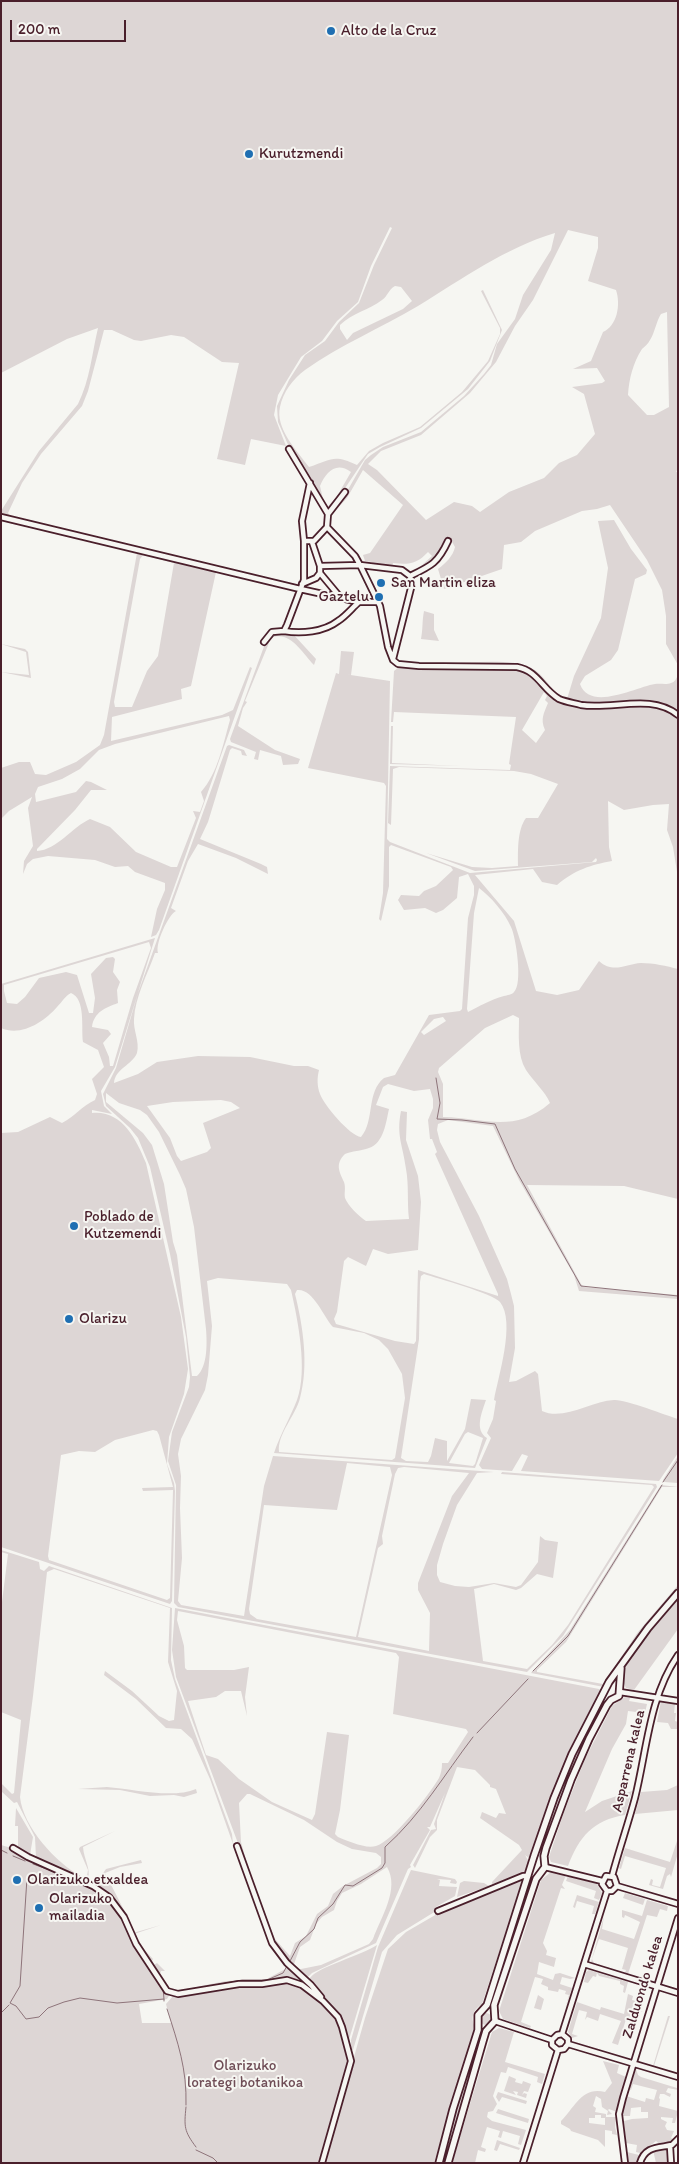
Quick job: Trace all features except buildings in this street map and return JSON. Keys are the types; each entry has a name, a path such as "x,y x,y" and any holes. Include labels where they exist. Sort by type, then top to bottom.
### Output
{"main road":[{"path":"439,2163 452,2109 478,2030 478,2015 484,2010 534,1856 565,1769 609,1682 648,1628 678,1593"},
{"path":"448,2163 483,2041 495,2021 493,2013 538,1874 545,1866 544,1853 571,1780 589,1739 611,1700 617,1698 620,1692 618,1685 621,1666"},
{"path":"609,1682 618,1685"},
{"path":"602,1694 611,1700"},
{"path":"534,1856 544,1860"},
{"path":"529,1874 538,1874"},
{"path":"484,2010 489,2010 493,2013"},
{"path":"478,2023 483,2027 490,2027"}],"street":[{"path":"289,449 328,514"},
{"path":"284,631 304,580 302,521 310,482"},
{"path":"304,541 312,542 318,538 327,527 328,514 345,492"},
{"path":"1,518 359,602 377,602"},
{"path":"327,527 355,556 360,565 380,606 393,660 398,664 524,669 534,674 554,695 563,700 596,706 654,704 665,706 678,715"},
{"path":"410,576 435,562 441,556 448,541"},
{"path":"301,587 316,578 320,573 320,566 312,542"},
{"path":"320,566 360,565 402,570 410,576 412,584 393,660"},
{"path":"320,573 340,597"},
{"path":"264,642 272,632 298,633 334,624 359,602"},
{"name":"Asparrena kalea","path":"612,1876 634,1800 657,1698 667,1672 678,1655"},
{"path":"620,1692 678,1702"},
{"path":"237,1846 272,1943 288,1964 311,1985 338,2017 342,2026 351,2061 322,2163"},
{"path":"13,1848 28,1857 93,1886 109,1897 124,1917 136,1944 167,1991 178,1994 239,1984 262,1984 287,1980 302,1985 323,2000"},
{"path":"545,1866 602,1881"},
{"path":"438,1911 529,1874"},
{"path":"606,1876 612,1876 616,1880 617,1886 612,1891 607,1891 602,1887 602,1881 606,1876"},
{"path":"617,1886 678,1904"},
{"path":"562,2034 607,1891"},
{"name":"Zalduondo kalea","path":"626,2163 619,2114 632,2064 678,1918"},
{"path":"584,1964 678,1993"},
{"path":"495,2021 552,2040"},
{"path":"552,2040 557,2034 562,2034 568,2039 568,2044 564,2049 558,2050"},
{"path":"552,2040 554,2047 558,2050"},
{"path":"568,2044 678,2077"},
{"path":"523,2163 558,2050"},
{"path":"640,2163 643,2155 651,2149 670,2146 678,2139"},
{"path":"670,2146 671,2163"}],"green space":[{"path":"1,1 678,1 678,470 676,471 678,474 678,665 666,644 666,616 662,590 647,560 610,505 582,511 535,531 521,542 504,545 502,569 444,589 438,569 453,553 455,547 451,540 441,549 438,561 421,570 421,566 432,556 428,552 416,561 408,564 393,563 392,567 374,565 372,562 365,561 363,555 370,553 403,505 363,470 347,498 336,510 334,509 346,493 365,460 383,447 421,432 464,396 484,374 491,365 497,344 515,319 523,295 551,250 555,233 519,247 484,265 418,306 332,353 296,377 283,396 280,407 281,423 288,439 309,467 333,459 357,465 369,451 420,427 462,392 488,361 500,334 500,328 481,291 483,290 502,330 490,361 468,389 421,428 368,454 331,509 328,510 329,505 336,498 351,472 346,469 336,468 328,473 320,486 323,499 321,500 303,467 290,449 278,422 277,406 289,380 305,355 325,341 339,322 359,303 374,265 392,228 390,227 371,266 358,302 337,321 322,341 301,357 278,395 274,415 286,446 251,439 245,465 217,459 239,363 222,362 184,337 171,335 141,341 134,340 112,330 104,330 88,391 82,406 41,454 22,483 8,513 11,517 194,560 193,562 1,516 1,511 39,451 78,404 88,376 98,328 67,339 1,373","holes":["568,230 598,237 598,248 588,281 616,290 617,314 612,325 603,332 591,361 573,369 597,368 605,381 572,387 584,394 595,434 577,455 559,463 544,478 509,492 480,512 472,506 454,502 426,520 377,470 368,464 381,451 421,435 470,393 496,362 515,326 533,300","395,286 401,287 412,301 403,309 353,333 347,340 340,329 340,325 350,317 382,300","667,312 669,407 654,415 647,415 628,395 629,383 636,360 652,337 661,314"]},
{"path":"1,519 271,583 216,572 191,686 181,689 182,699 112,717 111,741 222,715 233,710 250,667 252,668 159,930 156,935 151,937 157,909 165,890 165,883 135,872 128,866 115,867 95,860 48,856 33,859 27,864 23,874 24,861 33,846 28,808 32,797 9,811 1,819 1,768 19,762 30,762 35,774 46,775 76,762 100,745 104,735 137,553 1,521","holes":["143,555 174,563 158,656 147,671 132,707 115,707 114,702 140,559","229,716 230,720 219,758 212,776 201,792 204,801 200,812 193,811 196,818 177,867 171,867 136,852 110,827 90,819 58,843 44,850 37,851 91,790 107,790 86,781 76,792 36,802 35,794 38,787 62,779 80,769 99,750 115,744"]},
{"path":"614,520 631,549 647,570 646,574 635,579 618,650 611,660 585,676 580,684 585,692 593,696 614,696 655,684 669,684 678,675 678,712 667,706 642,701 590,703 568,700 555,692 541,677 521,667 436,665 436,663 499,662 523,665 538,672 557,693 567,699 574,676 601,618 608,568 598,521"},
{"path":"424,611 434,614 434,630 439,641 421,639"},
{"path":"275,632 293,634 316,659 314,665 290,640 278,636 271,638 245,701 247,702 243,708 238,726 275,750 300,759 298,764 283,765 281,756 260,750 258,760 254,759 256,752 231,742 230,739 266,641"},
{"path":"1,644 25,649 28,652 31,678 1,672 29,675 26,652"},
{"path":"341,651 354,652 351,675 344,674 390,681 387,839 390,842 470,873 596,862 597,860 596,858 592,862 475,871 426,853 472,867 518,866 519,841 523,823 526,818 538,818 558,784 531,774 514,771 399,767 393,769 391,825 388,823 390,766 510,770 511,765 509,764 516,717 394,712 393,722 391,722 394,671 399,667 521,670 530,673 554,697 582,707 611,708 642,705 662,707 678,717 678,878 673,847 667,830 669,804 624,810 608,801 609,847 612,861 583,869 570,875 557,885 542,882 533,869 475,875 514,921 536,991 557,995 579,990 599,961 604,965 614,968 641,963 678,969 678,1199 624,1186 527,1185 584,1287 678,1295 678,1299 579,1291 574,1275 519,1180 493,1126 448,1120 438,1124 437,1130 440,1142 479,1216 507,1279 514,1306 515,1348 509,1382 516,1381 535,1371 538,1374 542,1411 550,1413 559,1414 605,1401 619,1400 678,1419 678,1453 659,1481 521,1471 528,1456 522,1454 512,1471 482,1469 479,1465 491,1438 487,1433 493,1419 496,1401 494,1400 506,1336 504,1311 500,1302 496,1299 465,1286 424,1274 421,1276 420,1282 419,1339 401,1458 406,1461 428,1462 435,1438 447,1441 447,1461 465,1429 471,1399 486,1400 480,1426 483,1435 487,1438 475,1468 274,1453 297,1400 302,1375 301,1345 291,1290 287,1284 218,1278 207,1281 212,1326 208,1375 205,1390 181,1439 178,1454 181,1476 182,1558 178,1601 181,1605 244,1616 264,1486 273,1456 494,1472 477,1473 457,1505 437,1565 437,1575 440,1582 455,1586 469,1587 494,1583 516,1587 521,1585 538,1562 540,1536 545,1540 558,1542 553,1578 537,1574 516,1590 494,1584 474,1589 483,1661 527,1669 552,1645 568,1625 654,1487 652,1485 501,1474 502,1472 656,1484 657,1487 563,1636 527,1672 178,1607 174,1603 176,1485 168,1461 172,1432 189,1387 190,1377 186,1337 170,1254 150,1167 138,1138 106,1106 103,1094 116,1068 138,993 227,746 244,750 247,756 242,755 241,751 232,748 230,750 208,822 200,839 267,867 268,874 236,858 198,844 188,861 171,908 176,911 169,918 163,930 158,943 158,953 155,953 137,1002 134,1023 138,1045 137,1053 117,1074 114,1083 138,1074 157,1062 198,1056 250,1057 294,1066 308,1066 319,1070 318,1088 322,1099 344,1126 361,1137 368,1123 378,1084 384,1078 395,1075 429,1015 460,1011 462,1009 468,918 474,895 474,886 468,874 459,877 457,898 443,910 436,913 425,908 404,910 398,900 401,895 419,896 424,891 436,886 453,870 451,867 391,845 389,847 389,886 381,921 379,919 383,893 386,786 384,783 308,768 336,673 339,674","holes":["544,692 547,696 545,700 548,703 543,719 545,730 536,743 522,730","479,888 497,906 511,927 517,950 518,980 517,987 512,994 494,999 468,1012 474,913","513,1015 519,1018 519,1045 523,1064 550,1103 537,1113 511,1121 499,1122 443,1117 443,1084 438,1072 439,1068 485,1028","443,1017 446,1021 424,1035 421,1032 434,1019","388,1084 414,1091 430,1089 433,1099 433,1108 428,1120 430,1139 432,1139 437,1152 435,1154 498,1294 498,1296 418,1270 416,1341 414,1344 395,1341 336,1324 334,1319 337,1312 344,1261 348,1257 366,1266 373,1249 388,1254 418,1250 421,1202 418,1176 406,1140 407,1112 401,1111 399,1127 407,1175 409,1219 366,1221 357,1214 345,1198 345,1184 339,1164 345,1154 366,1149 378,1142 385,1126 389,1109 376,1105 383,1087","106,1093 119,1103 140,1110 147,1115 159,1132 186,1189 194,1227 206,1334 205,1360 201,1372 197,1376 192,1376 177,1255 173,1242 164,1184 152,1145 143,1133 106,1102","221,1100 231,1102 240,1108 203,1123 211,1148 207,1152 181,1161 170,1138 147,1106 173,1102","297,1290 308,1293 313,1298 333,1327 364,1333 379,1340 388,1349 402,1374 405,1398 395,1458 392,1460 279,1452 281,1438 298,1404 303,1385 304,1346 295,1294","468,1432 483,1438 473,1466 449,1463 465,1434","347,1463 390,1467 392,1475 356,1637 257,1619 250,1614 249,1609 264,1505 337,1510","404,1467 469,1473 452,1496 418,1583 418,1590 430,1613 429,1651 358,1637 378,1548 383,1544 382,1536 395,1474 398,1468"]},
{"path":"391,726 393,726 392,763 461,766 390,764"},
{"path":"155,938 115,1067 101,1091 104,1106 112,1114 92,1110 92,1113 103,1113 120,1121 138,1145 146,1163 181,1317 188,1369 184,1394 169,1437 167,1464 175,1491 172,1601 170,1604 1,1547 1,1133 18,1132 50,1117 62,1123 66,1121 95,1100 97,1094 92,1079 104,1067 98,1050 83,1042 81,1007 76,996 71,993 69,994 52,1013 39,1023 16,1031 9,1030 1,1028 1,984","holes":["149,942 151,948 133,998 113,1066 110,1066 109,1057 103,1043 111,1034 108,1030 92,1027 98,1014 118,1003 117,990 120,982 113,972 115,959 113,957 106,958 91,974 95,998 93,1013 89,1013 77,975 66,972 39,978 25,997 17,1004 7,1003 4,985","153,1430 157,1431 159,1435 173,1487 142,1488 143,1491 173,1490 170,1598 167,1600 49,1560 48,1556 61,1455 79,1451 95,1452 115,1440"]},
{"path":"678,1456 678,1483 664,1482 663,1480"},
{"path":"661,1485 678,1487 662,1487 566,1642 537,1672 603,1684 638,1632 678,1585 678,1587 638,1636 604,1687 531,1673 570,1630"},
{"name":"Olarizuko lorategi botanikoa","path":"1,1550 39,1562 40,1569 44,1571 49,1566 172,1608 171,1660 175,1679 232,1834 233,1844 210,1779 192,1739 181,1729 166,1728 136,1699 104,1675 105,1671 132,1691 159,1716 169,1721 174,1720 177,1691 168,1662 170,1608 54,1569 47,1572 20,1797 22,1808 27,1820 42,1843 62,1863 82,1877 87,1876 88,1870 79,1849 80,1847 115,1831 83,1847 89,1872 88,1880 93,1884 95,1884 106,1869 141,1860 142,1863 120,1867 105,1873 126,1914 133,1933 161,1925 134,1934 139,1944 153,1959 154,1965 157,1963 165,1971 161,1971 160,1974 170,1994 167,1999 139,2004 142,2023 171,2023 166,2004 174,1995 230,1986 288,1982 301,1986 317,1997 337,2018 343,2030 349,2063 320,2163 1,2163 1,1845 18,1850 18,1826 15,1826 16,1808 33,1837 30,1855 36,1858 35,1837 17,1802 14,1803 1,1791 1,1783 12,1794 14,1793 21,1720 1,1712 1,1610 8,1554 1,1552"},
{"path":"678,1598 678,1629 634,1690 626,1688 623,1682 623,1670 640,1645"},
{"path":"175,1608 601,1690 564,1764 530,1859 525,1855 529,1862 525,1873 500,1883 492,1884 522,1850 519,1845 480,1818 482,1812 496,1818 499,1813 506,1814 496,1789 490,1787 475,1770 457,1767 437,1820 437,1830 430,1837 415,1868 413,1865 431,1830 436,1829 434,1824 445,1793 430,1827 427,1827 430,1830 410,1865 411,1867 408,1869 376,1943 312,1973 306,1979 296,1970 321,1965 369,1944 373,1939 390,1894 391,1884 387,1867 361,1884 342,1893 334,1910 322,1917 316,1924 310,1940 300,1947 293,1967 271,1940 239,1846 176,1677 172,1650","holes":["178,1611 396,1653 399,1657 393,1714 466,1729 468,1732 448,1763 442,1763 439,1778 428,1795 401,1827 383,1843 372,1847 338,1837 335,1834 340,1810 349,1735 327,1732 315,1814 312,1820 272,1802 239,1779 218,1759 206,1755 188,1701 216,1697 225,1691 241,1691 247,1716 245,1697 249,1667 234,1670 187,1670 185,1668 184,1646 177,1620","247,1794 304,1820 337,1842 352,1849 376,1853 381,1857 381,1864 377,1868 343,1886 333,1894 328,1906 317,1914 306,1936 295,1943 290,1956 275,1939 251,1877 241,1842 239,1803"]},
{"path":"625,1697 630,1698 629,1701 647,1704 645,1713 628,1711 626,1724 612,1749 585,1812 602,1801 632,1791 625,1815 604,1821 589,1831 577,1846 568,1866 551,1862 549,1857 585,1759 612,1706"},
{"path":"602,1700 607,1702 543,1854 538,1852 572,1760"},
{"path":"661,1701 675,1704 674,1713 676,1713 675,1721 678,1722 678,1729 671,1729 668,1723 657,1722"},
{"path":"678,1785 678,1810 635,1814 641,1792 667,1790"},
{"path":"107,1787 152,1793 187,1792 196,1789 197,1793 184,1797 174,1795 150,1796 120,1790 78,1789"},
{"path":"678,1838 678,1853 671,1877 670,1874 667,1876 663,1889 649,1885 651,1879 653,1880 652,1885 660,1887 666,1868 625,1856 621,1869 619,1868 625,1848 670,1862"},
{"path":"411,1870 455,1879 456,1884 450,1883 451,1880 437,1879 440,1880 439,1886 457,1887 455,1896 436,1907 436,1911 397,1935 382,1952 353,2050 351,2050 351,2040 378,1947"},
{"path":"551,1872 566,1875 562,1885 565,1889 561,1888 543,1943 547,1951 546,1955 556,1958 554,1967 539,1962 537,1974 553,1980 555,1974 560,1973 575,1978 562,1977 560,1984 572,1988 565,2009 569,1995 565,1994 566,1991 559,1989 558,1992 548,1990 548,1987 541,1984 543,1979 535,1977 521,2022 531,2026 530,2028 503,2019 499,2011 541,1880"},
{"path":"568,1876 597,1884 602,1893 599,1900 594,1898 596,1891 566,1881"},
{"path":"520,1879 523,1880 482,2004 473,2014 475,2027 434,2163 324,2163 365,2018 388,1949 406,1932 437,1914"},
{"path":"464,1881 484,1883 489,1886 457,1897 460,1883"},
{"path":"526,1888 531,1889 492,2008 488,2006"},
{"path":"625,1893 645,1899 643,1905 623,1898"},
{"path":"577,1895 599,1902 595,1914 592,1914 594,1906 577,1901 575,1908 573,1907"},
{"path":"647,1900 668,1906 667,1911 660,1909 657,1917 647,1915 628,1974 625,1973 626,1970 622,1969 628,1948 599,1939 592,1959 594,1963 591,1962 604,1916 602,1929 634,1939 640,1922 625,1915 624,1918 622,1917 622,1910 642,1916"},
{"path":"377,1945 348,2043 335,2011 310,1983 310,1978 322,1969"},
{"path":"289,1967 317,1994 285,1979 228,1983 176,1991 226,1981 265,1980"},
{"path":"589,1970 628,1982 625,1993 623,1992 624,1986 620,1984 620,1981 599,1976 597,1973 596,1977 593,1976 588,1983 584,1982 586,1972"},
{"path":"628,1994 633,1996 632,2000 644,2003 636,2003 634,2010 643,2012 636,2012 634,2018 627,2016 618,2045 612,2043 621,2021 600,2014 598,2021 587,2017 585,2020 587,2012 579,2010 572,2034 578,2036 572,2038 568,2032 577,2002 600,2010 601,2007 624,2014"},
{"path":"538,1995 544,1999 541,2010 534,2008"},
{"path":"486,2013 492,2019 486,2025 480,2019"},
{"path":"668,2016 670,2016 653,2066"},
{"path":"499,2028 514,2032 505,2062 545,2074 542,2084 537,2082 538,2077 508,2067 506,2073 501,2072 493,2096 497,2104 493,2111 488,2112 487,2117 492,2121 526,2130 521,2145 518,2144 520,2136 503,2131 501,2138 498,2137 500,2131 487,2127 481,2147 486,2149 485,2152 478,2150 475,2163 452,2163 492,2032"},
{"path":"480,2030 485,2031 445,2163 440,2163"},
{"path":"603,2061 619,2065 617,2073 626,2077 617,2112 609,2109 612,2114 607,2115 608,2111 602,2107 601,2099 596,2096 593,2106 596,2108 595,2112 606,2114 606,2117 616,2117 615,2127 617,2135 612,2134 612,2131 605,2130 605,2147 598,2140 571,2131 561,2124 561,2121 580,2099 590,2092 605,2092 612,2083","holes":["601,2115 601,2118 605,2118 605,2125 589,2123 589,2118"]},
{"path":"636,2069 641,2077 677,2088 678,2086 678,2090 668,2088 666,2092 671,2094 670,2097 660,2094 659,2106 678,2111 675,2123 672,2123 673,2118 661,2117 661,2119 667,2122 665,2126 667,2130 674,2131 671,2138 675,2140 671,2144 661,2145 656,2141 641,2153 638,2163 629,2163 627,2152 639,2155 640,2153 636,2152 637,2145 626,2143 624,2121 648,2118 648,2112 641,2112 641,2107 631,2108 630,2116 622,2116 626,2096 645,2102 646,2098 654,2100 657,2090 633,2084 631,2090 629,2089"},
{"path":"509,2076 516,2079 515,2082 522,2084 523,2081 531,2084 528,2092 524,2091 522,2095 524,2093 527,2094 526,2098 517,2095 518,2092 513,2091 516,2095 504,2091"},
{"path":"498,2092 527,2101 526,2104 502,2097 499,2102 496,2097"},
{"path":"498,2109 529,2119 528,2123 496,2113"},
{"path":"497,2140 520,2148 519,2150 500,2144 497,2151 494,2150"},
{"path":"653,2150 668,2150 670,2163 656,2163"}],"waterway":[{"path":"436,1078 440,1103 437,1119 495,1124 515,1169 581,1286 678,1296"},
{"path":"663,1482 678,1460"},
{"path":"533,1671 568,1636 662,1485"},
{"path":"477,1733 528,1679"},
{"path":"289,1963 300,1942 314,1929 318,1918 333,1904 345,1885 353,1886 382,1868 385,1863 385,1847 410,1822 473,1737"},
{"path":"1,1850 7,1853"},
{"path":"13,1856 25,1861"},
{"path":"33,1864 63,1875"},
{"path":"27,1878 20,1986 10,2003 16,2006 26,2019 39,2017 48,2008 80,1998 117,2003 164,1999 164,2001"},
{"path":"71,1879 97,1891"},
{"path":"127,1929 135,1945"},
{"path":"182,1991 242,1980 267,1980 283,1973 287,1966"},
{"path":"163,1988 164,1999"},
{"path":"1,2013 9,2005"},
{"path":"167,2009 183,2068 186,2105"},
{"path":"186,2107 186,2128 189,2137 196,2147"},
{"path":"196,2150 213,2158 218,2163"}],"place":[{"name":"Alto de la Cruz","path":"331,31"},
{"name":"Kurutzmendi","path":"249,154"},
{"name":"San Martin eliza","path":"381,583"},
{"name":"Gaztelu","path":"379,597"},
{"name":"Poblado de Kutzemendi","path":"74,1226"},
{"name":"Olarizu","path":"69,1319"},
{"name":"Olarizuko etxaldea","path":"17,1880"},
{"name":"Olarizuko mailadia","path":"39,1908"}]}
